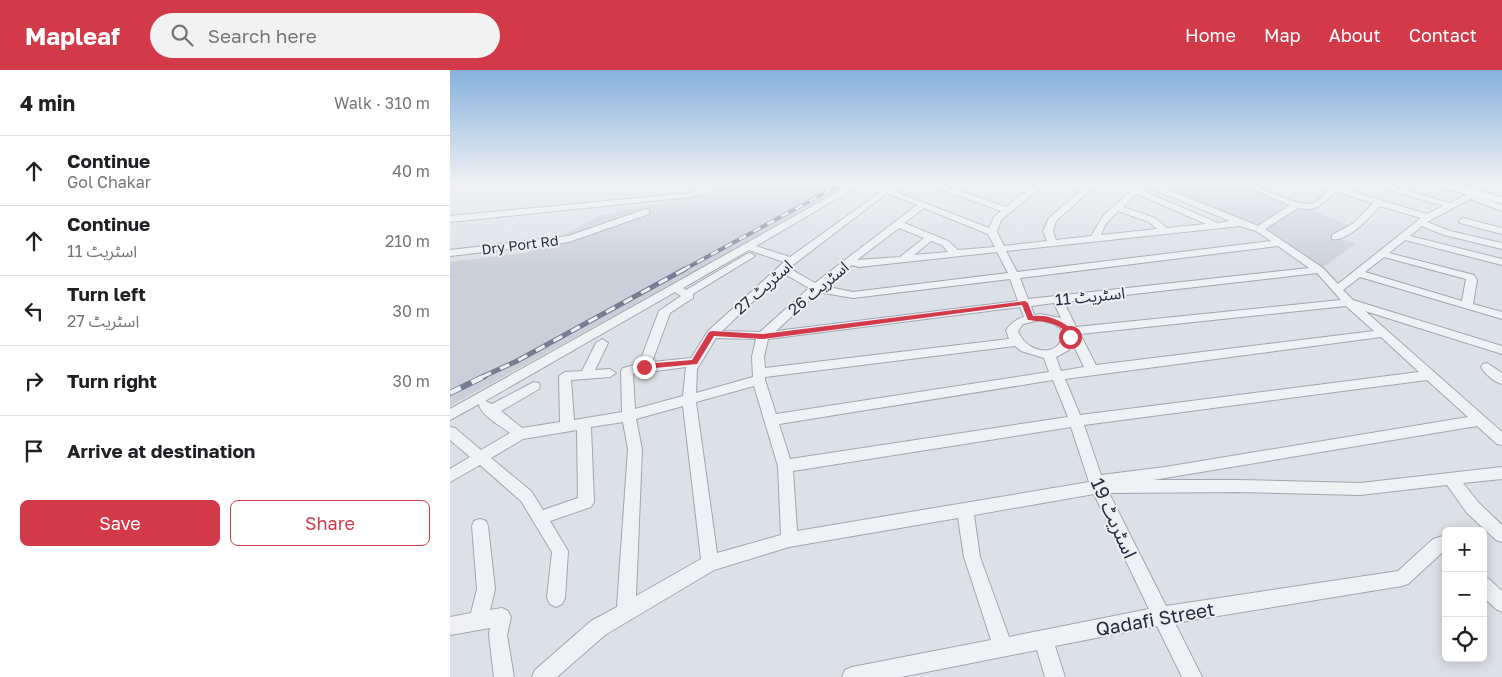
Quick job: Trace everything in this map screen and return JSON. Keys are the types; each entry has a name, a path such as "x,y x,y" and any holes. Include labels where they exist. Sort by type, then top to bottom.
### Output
{"street":[{"path":"450,218 517,212"},
{"name":"Dry Port Rd","path":"450,253 569,239 645,212"},
{"path":"450,415 808,212"},
{"name":"اسٹریٹ 27","path":"710,563 689,400 690,369 712,334 786,265 856,212"},
{"name":"اسٹریٹ 26","path":"763,336 816,288 913,212"},
{"path":"941,212 992,232"},
{"path":"1006,212 997,219 992,232 998,248 1014,276 1030,318"},
{"path":"1052,243 1048,231 1052,220 1061,212"},
{"path":"1095,238 1096,231 1114,212"},
{"path":"1130,212 1152,220 1165,231"},
{"path":"1191,212 1219,226"},
{"path":"1215,212 1259,229 1319,270 1349,302 1502,440"},
{"path":"1259,229 1285,212"},
{"path":"1335,237 1357,224 1367,212"},
{"path":"1404,212 1424,220 1447,233 1502,246"},
{"path":"1338,289 1424,220 1437,212"},
{"path":"1463,221 1502,231"},
{"path":"849,261 860,264 1241,223"},
{"path":"898,224 945,243 955,253"},
{"path":"903,259 930,237"},
{"path":"1403,237 1502,262"},
{"path":"644,367 665,312 689,296 682,292 751,252 786,265 816,288 853,295 1281,243"},
{"path":"1382,254 1470,277 1472,280 1467,305"},
{"name":"اسٹریٹ 11","path":"712,334 763,336 1057,299 1319,270"},
{"path":"1358,273 1502,316"},
{"path":"1057,299 1071,331 1092,370"},
{"path":"1071,331 1069,343 1064,348 1048,354 1029,352 1015,342 1012,336 1016,325 1030,318 1049,318 1058,321 1071,331 1349,302 1502,350"},
{"path":"772,420 1092,370 1385,333"},
{"path":"763,336 758,357 759,377 786,466 789,540"},
{"path":"450,476 520,434 629,416 689,400 759,377 1015,342"},
{"path":"586,375 602,343"},
{"name":"اسٹریٹ 19","path":"1048,354 1076,421 1097,484 1160,616 1192,677"},
{"path":"626,612 635,449 629,416 627,371 644,367 695,362"},
{"path":"1487,367 1502,380"},
{"path":"567,427 565,376 610,373"},
{"path":"786,466 1076,421 1430,375"},
{"path":"520,434 486,407 534,386"},
{"path":"542,677 598,628 710,563 789,540 965,510 1097,484 1480,420"},
{"path":"540,518 586,502 584,424"},
{"path":"450,432 526,496 560,551 556,598"},
{"path":"1097,484 1360,490 1502,473"},
{"path":"1451,479 1494,533"},
{"path":"965,510 972,557 1003,647"},
{"path":"478,621 486,589 480,526"},
{"name":"Qadafi Street","path":"852,677 1160,616 1402,578 1442,548"},
{"path":"1487,589 1502,603"},
{"path":"450,626 502,617 498,635 504,677"},
{"path":"1043,639 1055,677"}],"shaded area":[{"path":"615,212 802,212 450,406 450,262 530,252 602,215"},
{"path":"1218,212 1316,212 1353,227 1336,237 1355,244 1319,270 1259,229"}],"railway":[{"path":"683,270 789,212"},
{"path":"482,377 517,361 685,269"},
{"path":"450,393 485,376"}],"route":[{"path":"644,367 695,362 712,334 763,336 1025,303 1030,318 1040,317 1058,321 1071,331 1070,337"}]}
